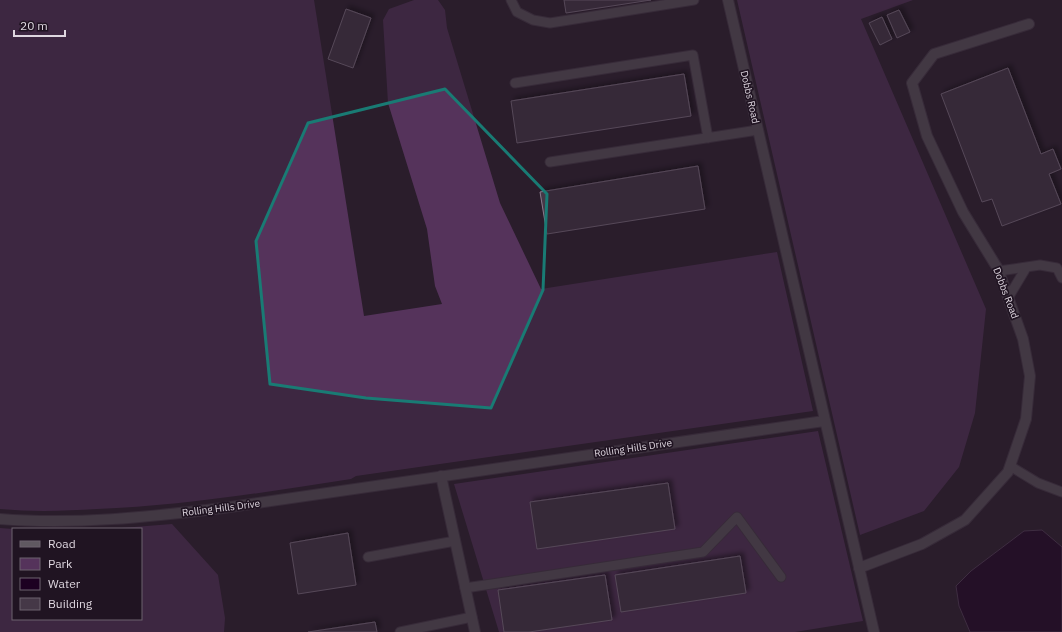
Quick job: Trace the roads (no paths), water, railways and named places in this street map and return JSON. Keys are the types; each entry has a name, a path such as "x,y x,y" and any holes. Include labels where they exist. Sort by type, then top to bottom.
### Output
{"street":[{"name":"Dobbs Road","path":"728,0 824,421 874,632"},
{"name":"Dobbs Road","path":"859,568 922,544 965,520 1008,472 1026,419 1030,376 1023,339 999,271 963,212 927,136 912,83 934,54 1029,24"},
{"name":"Rolling Hills Drive","path":"0,518 36,522 143,517 223,508 824,421"},
{"path":"441,476 475,632"}],"lane":[{"path":"511,0 517,12 533,20 550,23 694,0"},
{"path":"515,83 693,55 708,138"},
{"path":"550,162 758,130"},
{"path":"999,271 1040,265 1057,268 1062,278"},
{"path":"1008,298 1026,268"},
{"path":"1010,466 1038,483 1062,492"},
{"path":"465,588 702,552 737,517 781,577"},
{"path":"368,557 455,541"},
{"path":"400,632 472,617"}],"water":[{"path":"1042,530 1062,547 1062,632 970,632 959,606 956,586 971,571 1024,531"}]}
